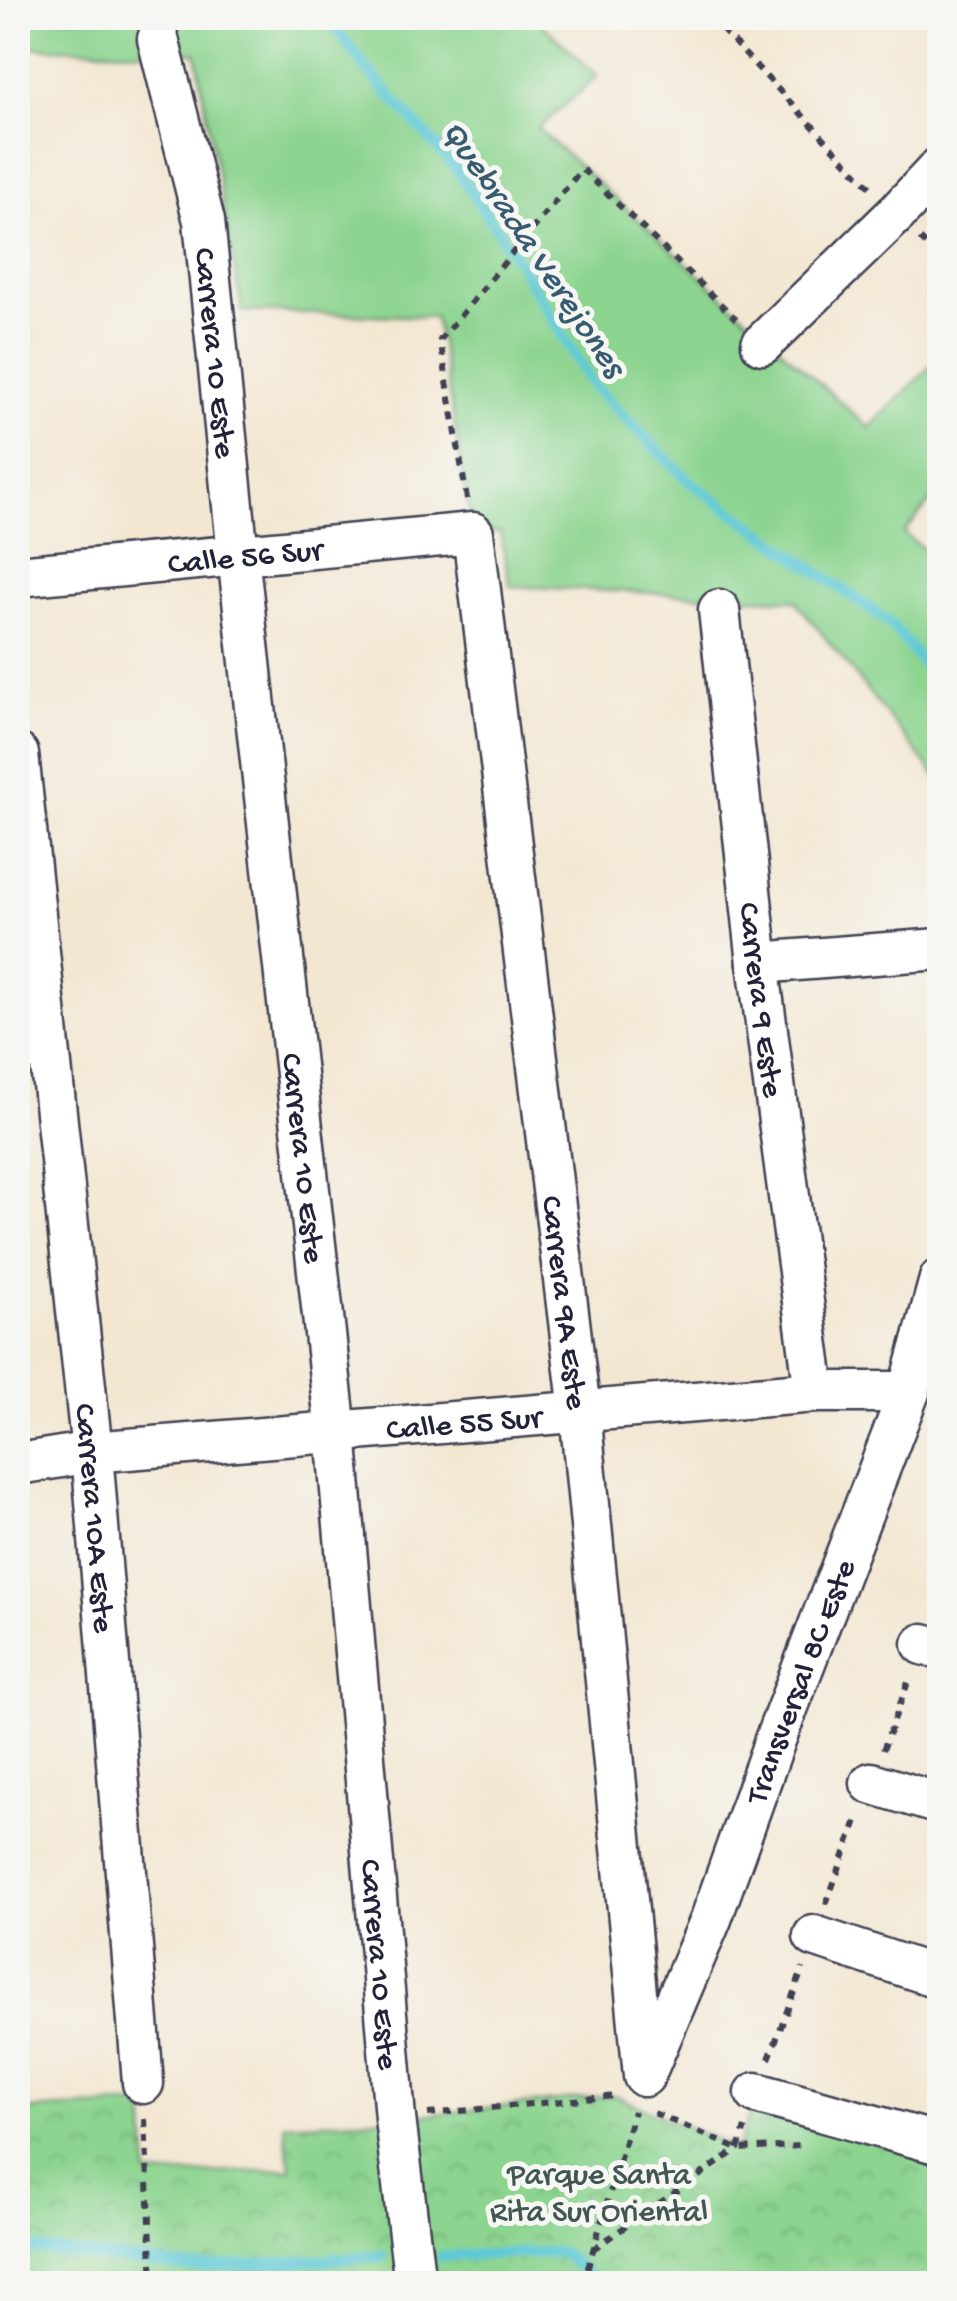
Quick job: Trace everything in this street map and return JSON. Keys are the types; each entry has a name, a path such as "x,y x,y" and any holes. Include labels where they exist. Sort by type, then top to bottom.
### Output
{"street":[{"name":"Carrera 10 Este","path":"158,39 204,221 336,1432 395,2118 415,2284"},
{"path":"762,344 940,167"},
{"name":"Calle 56 Sur","path":"18,576 473,534"},
{"name":"Carrera 9A Este","path":"473,534 580,1411 640,2090"},
{"name":"Carrera 9 Este","path":"719,610 758,962 815,1392"},
{"name":"Carrera 10A Este","path":"18,754 92,1452 143,2083"},
{"path":"758,962 940,949"},
{"name":"Transversal 8C Este","path":"640,2090 712,1918 775,1740 909,1392 940,1279"},
{"name":"Calle 55 Sur","path":"18,1464 92,1452 815,1392 909,1392"},
{"path":"871,1784 940,1804"},
{"path":"814,1936 940,1978"},
{"path":"756,2093 940,2144"}],"path":[{"path":"711,18 940,259"},
{"path":"473,534 440,340 582,169 762,344"},
{"path":"738,2149 871,1784 931,1646"},
{"path":"143,2083 153,2284"},
{"path":"583,2284 640,2090"},
{"path":"395,2118 640,2090 738,2149"},
{"path":"593,2248 738,2149 815,2146"}],"green space":[{"path":"18,18 536,18 598,76 538,129 869,428 939,358 939,491 904,533 939,562 939,780 795,600 510,586 500,532 473,533 434,317 242,311 196,53 18,47"},
{"name":"Parque Santa Rita Sur Oriental","path":"18,2071 25,2110 144,2104 148,2176 291,2169 284,2124 395,2118 614,2095 737,2149 752,2107 939,2159 939,2283 18,2284"}],"waterway":[{"name":"Quebrada Verejones","path":"328,18 369,72 456,168 593,386 689,481 890,623 940,685"},
{"path":"18,2247 195,2268 382,2256"},
{"path":"441,2256 561,2252 599,2284"}]}
